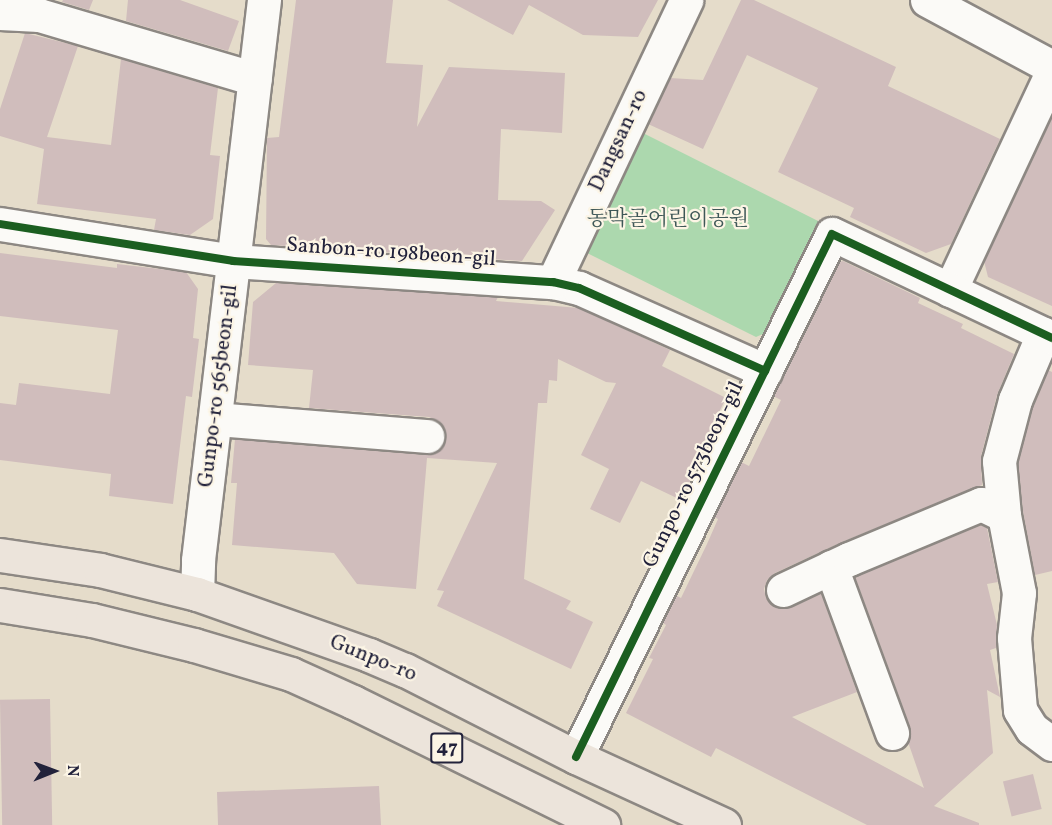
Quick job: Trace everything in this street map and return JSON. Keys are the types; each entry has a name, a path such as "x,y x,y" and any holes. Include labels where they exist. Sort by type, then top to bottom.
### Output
{"main road":[{"name":"Gunpo-ro","path":"0,555 100,570 197,594 274,620 405,670 576,757 724,825"},
{"name":"47","path":"0,606 92,620 194,645 291,674 353,702 603,825"},
{"path":"291,674 282,657 286,646 291,643 370,668 405,670"}],"street":[{"name":"Gunpo-ro 565beon-gil","path":"197,594 264,0"},
{"name":"Dangsan-ro","path":"553,282 686,0"},
{"path":"927,0 1052,67"},
{"path":"0,13 39,15 255,79"},
{"path":"950,290 1052,72"},
{"name":"Sanbon-ro 198beon-gil","path":"0,224 234,261 553,282 579,288 765,371"},
{"name":"Gunpo-ro 573beon-gil","path":"576,757 832,234 1047,336"},
{"path":"1047,336 1015,400 999,461 1004,515 1018,593 1014,638 1020,710 1032,729 1052,744"},
{"path":"216,419 427,436"},
{"path":"783,590 831,567 981,504 1004,515"},
{"path":"831,567 892,733"}],"green space":[{"name":"동막골어린이공원","path":"637,130 824,224 770,331 756,337 579,249"}],"building":[{"path":"63,0 93,0 89,10 62,2"},
{"path":"128,0 180,0 239,21 228,51 126,21"},
{"path":"296,0 393,0 386,63 423,65 417,127 449,67 565,73 562,133 501,129 498,200 541,201 555,210 522,261 271,245 266,239 267,138 279,137"},
{"path":"447,0 658,0 638,37 583,35 529,5 513,35"},
{"path":"741,0 754,0 896,67 888,86 1000,139 951,244 926,253 850,217 854,208 778,172 818,88 747,55 703,149 648,124 670,78 703,80"},
{"path":"25,33 78,46 47,137 111,145 121,59 218,88 210,155 220,156 213,219 190,235 154,230 156,219 37,204 44,149 0,136 0,109"},
{"path":"1052,116 1052,306 988,277 984,261"},
{"path":"0,253 117,268 117,264 186,272 198,289 193,338 199,339 192,397 186,396 173,504 109,496 111,474 0,460 0,403 16,405 19,383 110,394 118,330 0,316"},
{"path":"843,261 920,298 918,303 963,324 961,328 1014,354 997,395 981,456 982,485 842,542 775,573 767,580 764,589 766,598 772,605 781,609 791,607 821,593 857,692 792,717 924,788 908,742 910,727 855,577 980,525 987,528 998,582 987,584 997,625 996,648 990,650 1000,697 987,690 993,753 934,806 979,823 979,825 867,825 716,748 711,757 626,713 653,659 649,658 666,625 663,623 677,596 681,598 718,519 714,517 741,462 749,466 781,400 773,396 839,262"},
{"path":"276,283 498,297 496,301 579,308 670,350 662,366 726,398 704,443 708,445 681,500 641,481 620,523 590,509 609,469 581,455 616,383 606,382 558,359 557,381 549,380 547,403 538,403 524,579 571,601 566,609 593,622 571,669 437,606 444,591 437,590 497,463 427,458 416,589 357,584 334,553 232,545 237,483 231,483 235,439 426,455 436,453 446,438 444,427 429,417 309,408 313,370 248,365 253,302"},
{"path":"1048,370 1052,372 1052,571 1035,575 1023,512 1018,463 1033,406"},
{"path":"50,699 52,825 2,825 0,700"},
{"path":"1033,774 1042,809 1012,816 1003,781"},
{"path":"379,786 381,825 218,825 217,792"}],"cycle path":[{"path":"0,224 233,261 553,282 579,288 765,371"},
{"path":"576,757 832,234 1052,338"}]}
